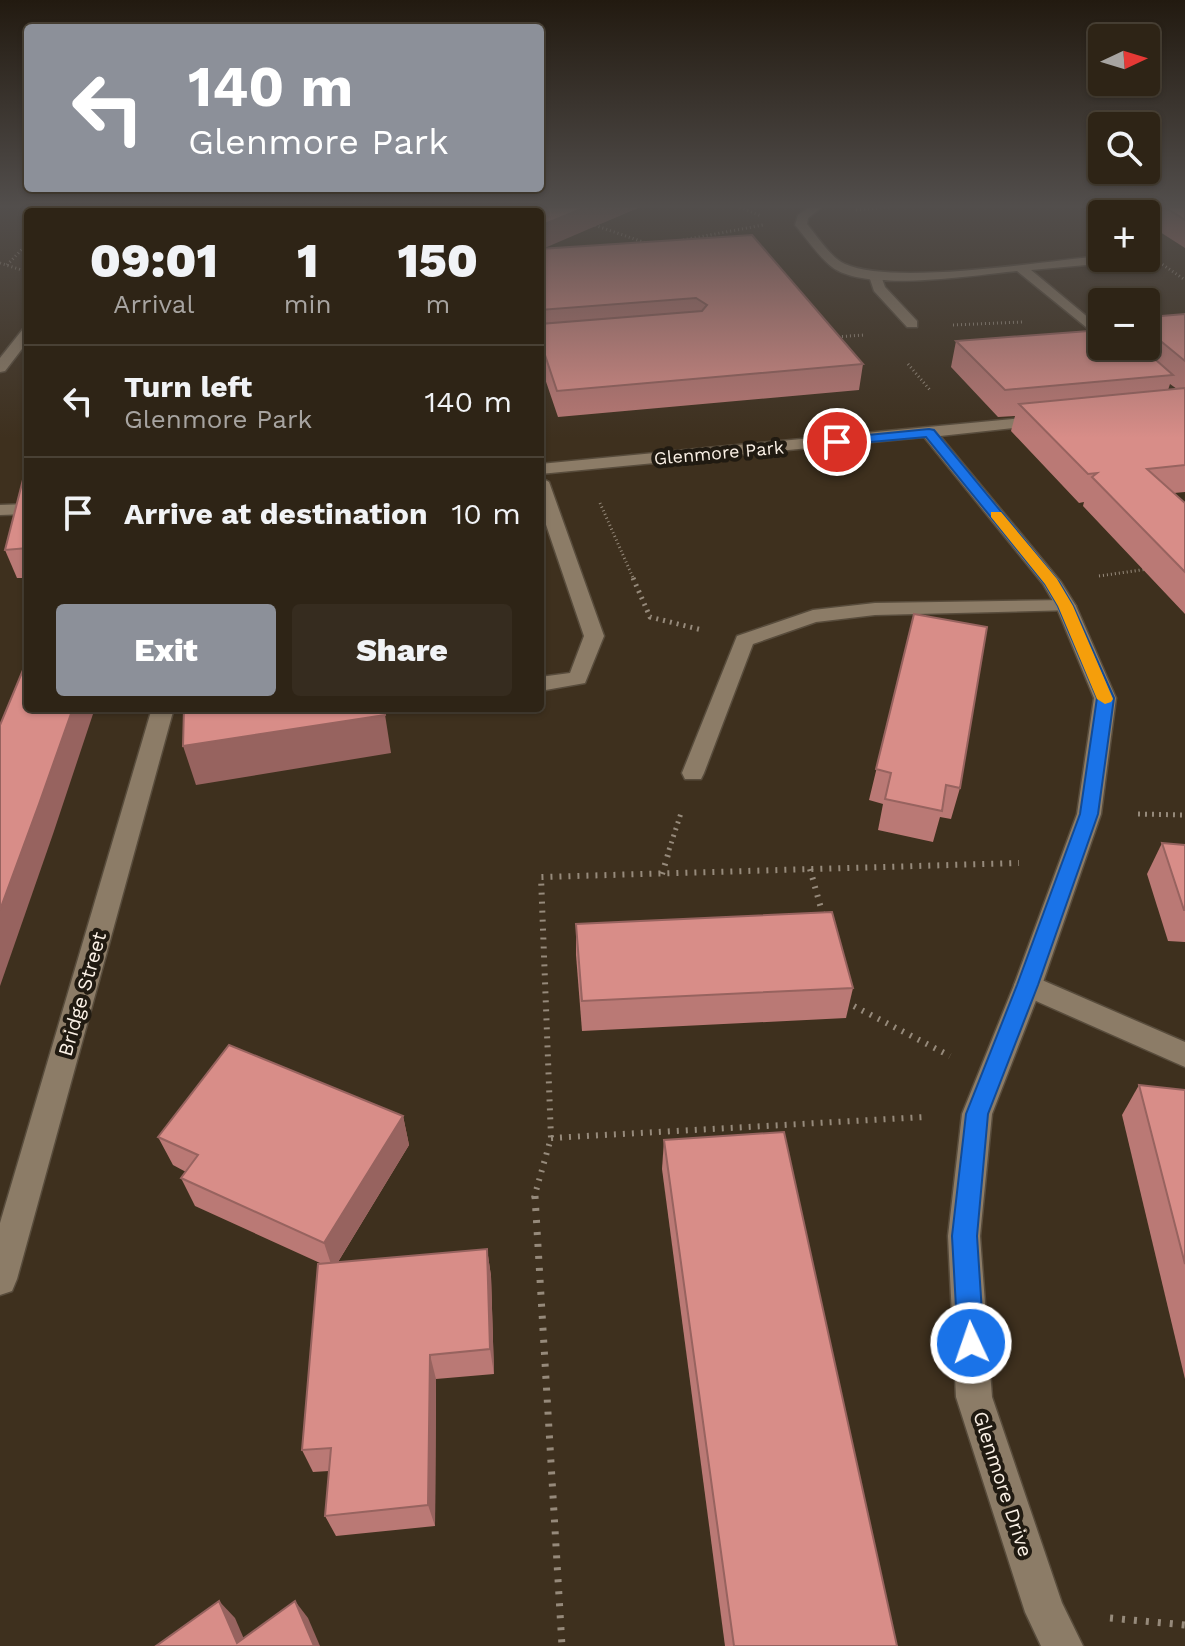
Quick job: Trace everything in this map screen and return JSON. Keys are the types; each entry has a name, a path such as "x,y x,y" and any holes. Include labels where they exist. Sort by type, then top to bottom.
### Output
{"street":[{"path":"878,284 912,324"},
{"path":"1040,284 1088,324"},
{"path":"0,368 24,337"},
{"name":"Glenmore Park","path":"544,469 1056,420"},
{"name":"Glenmore Drive","path":"929,433 1059,594 1105,698 1089,814 1028,985 977,1114 964,1236 974,1397 1045,1612 1063,1646"},
{"path":"544,493 594,636 578,678 544,683"},
{"path":"0,510 24,509"},
{"path":"693,773 744,640 813,616 1059,594"},
{"name":"Bridge Street","path":"0,1279 162,712"},
{"path":"1028,985 1185,1055"}],"path":[{"path":"822,338 882,333 912,324 978,325 1079,317"},
{"path":"882,333 964,429"},
{"path":"584,465 650,617 744,640"},
{"path":"1059,594 1155,568"},
{"path":"662,874 693,773"},
{"path":"562,1646 533,1203 551,1138 541,877 1073,862"},
{"path":"810,869 827,930"},
{"path":"843,990 847,1005 992,1077"},
{"path":"551,1138 977,1114"},
{"path":"1045,1612 1185,1625"}],"building":[{"path":"544,284 794,284 863,364 557,391 544,352 544,324 702,311 707,305 696,298 544,310"},
{"path":"1185,314 1185,361 1160,340 1160,316"},
{"path":"1088,331 1088,360 1156,360 1173,375 1005,390 956,341"},
{"path":"1185,388 1185,465 1147,469 1185,503 1185,572 1092,477 1097,473 1088,474 1019,404"},
{"path":"24,476 24,548 5,550"},
{"path":"914,614 987,627 960,788 946,785 942,811 885,799 891,773 876,769"},
{"path":"24,668 24,712 72,712 0,910 0,725"},
{"path":"184,712 385,712 385,715 183,746"},
{"path":"1162,843 1185,845 1185,910 1184,910"},
{"path":"832,912 853,988 582,1001 576,924"},
{"path":"229,1045 403,1116 324,1243 181,1178 198,1155 158,1137"},
{"path":"1139,1085 1185,1090 1185,1264"},
{"path":"784,1132 897,1646 734,1646 664,1140"},
{"path":"487,1249 490,1349 430,1355 428,1505 325,1516 331,1448 302,1450 318,1264"},
{"path":"219,1601 237,1643 295,1601 314,1646 156,1646"}],"slow traffic":[{"path":"996,514 1051,582 1066,606 1105,699"}],"route":[{"path":"837,442 929,433 1051,582 1066,606 1105,698 1089,814 1028,985 977,1114 964,1236 971,1343"}]}
